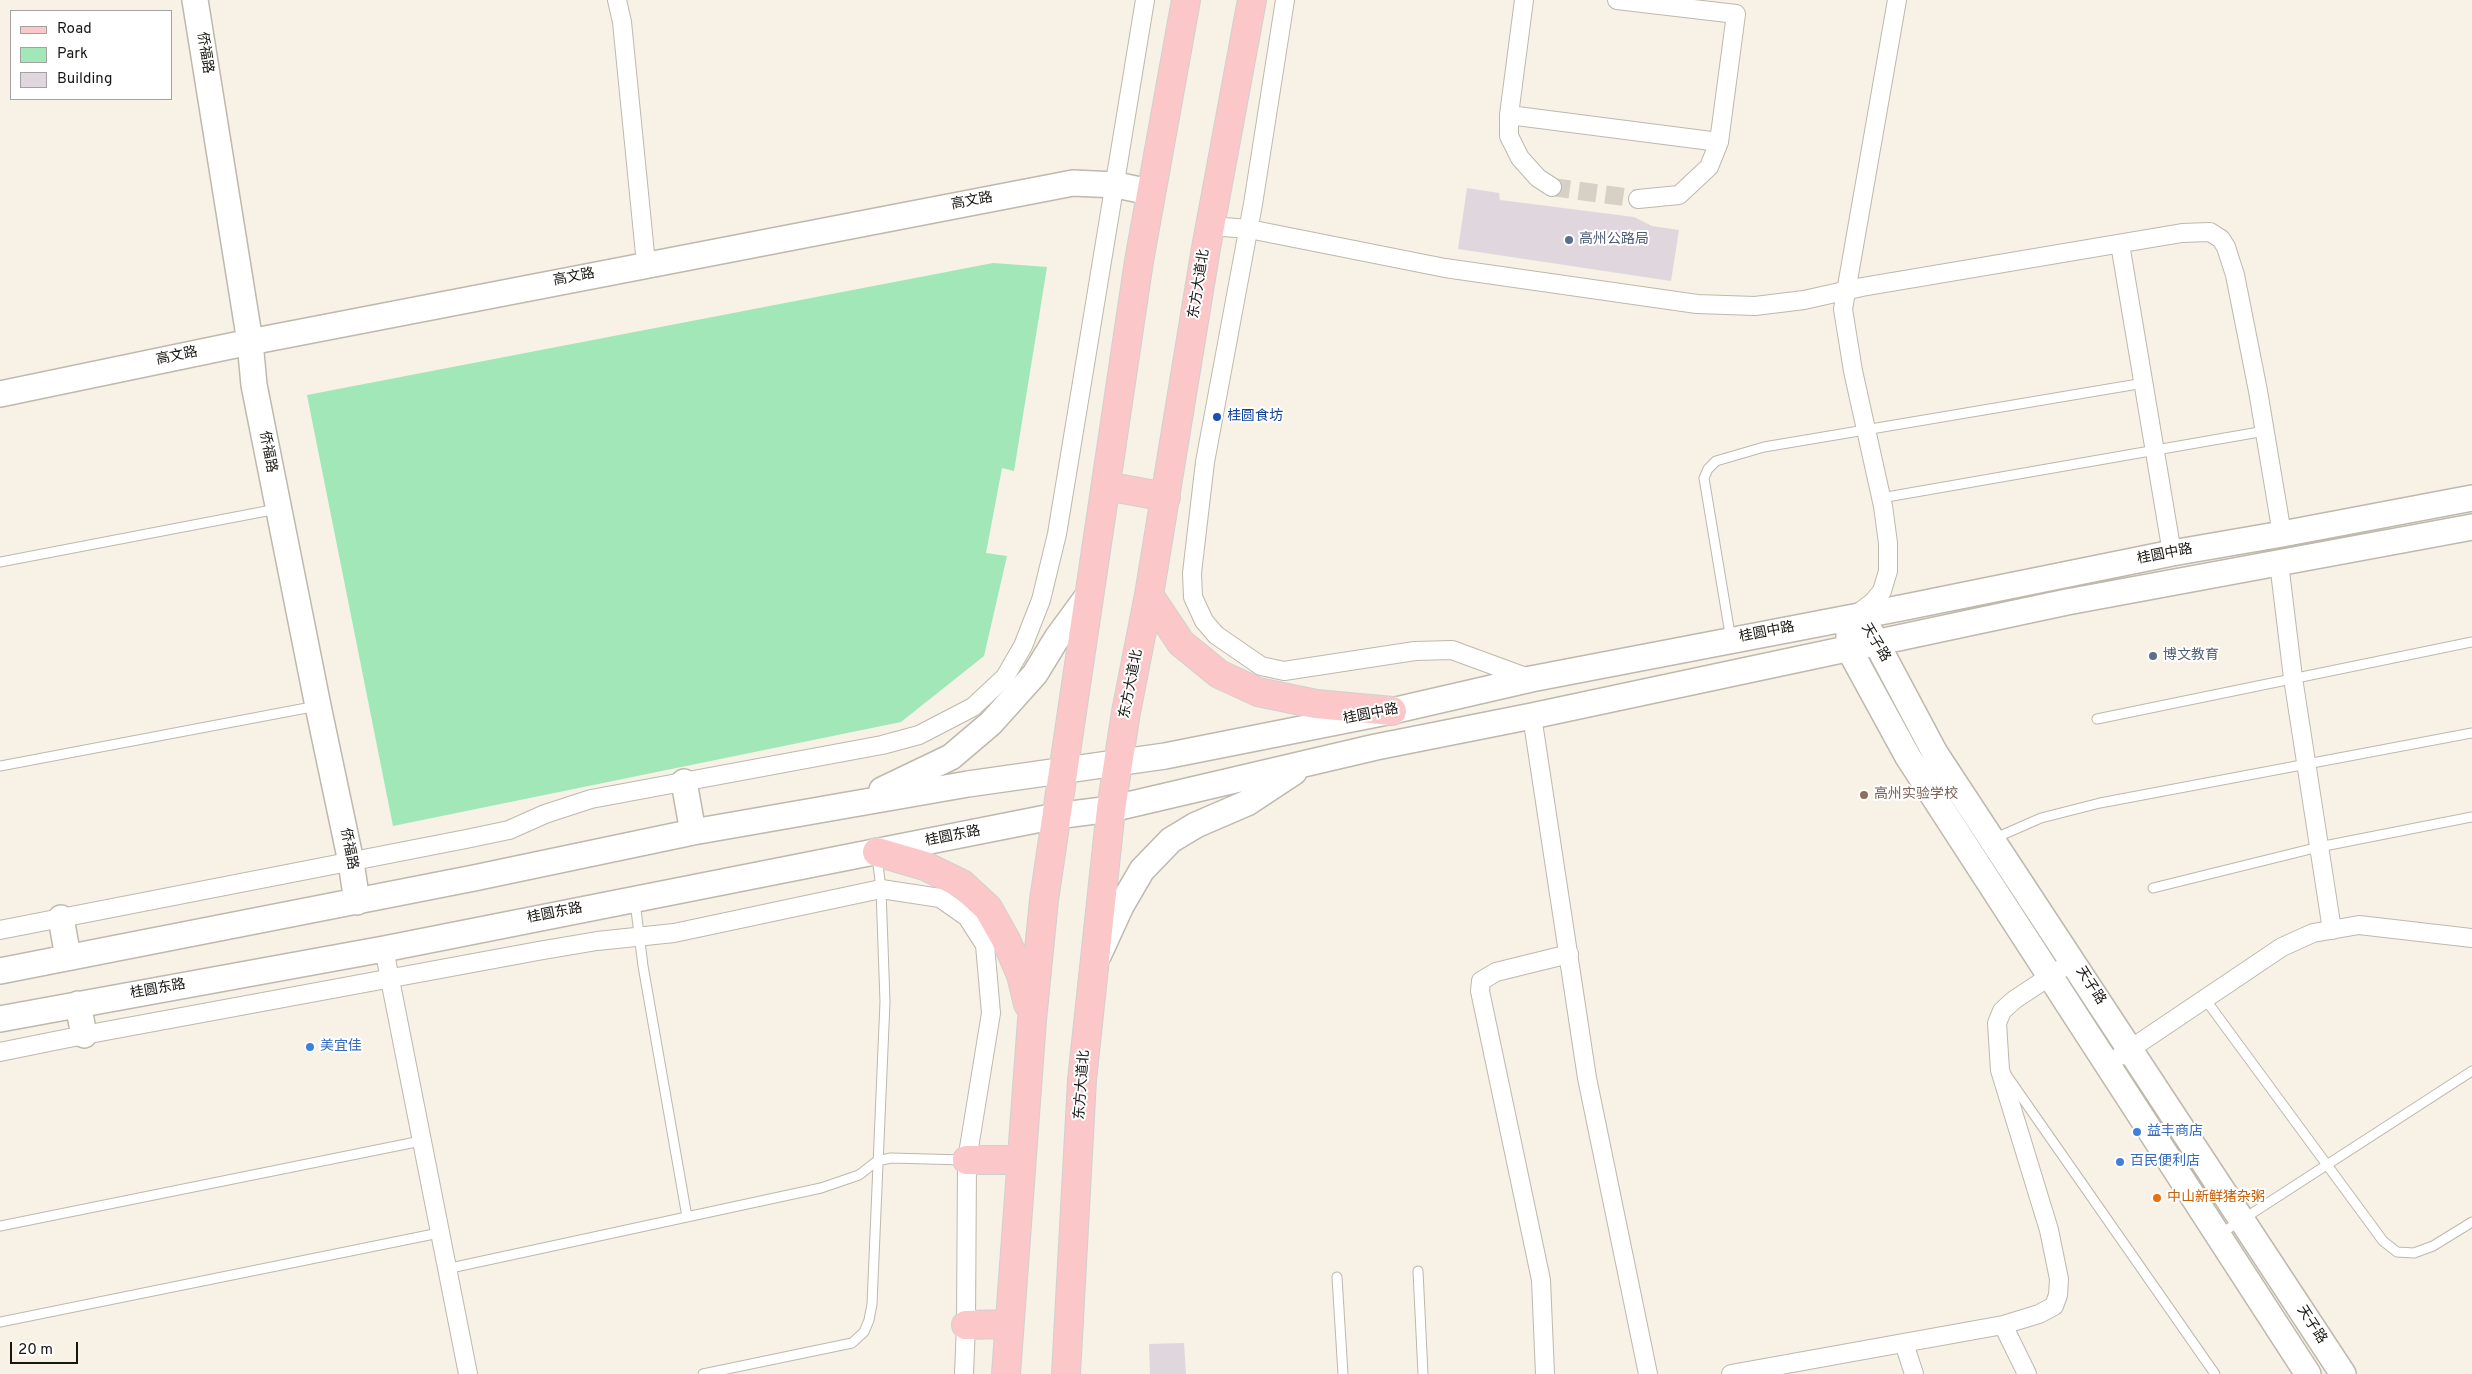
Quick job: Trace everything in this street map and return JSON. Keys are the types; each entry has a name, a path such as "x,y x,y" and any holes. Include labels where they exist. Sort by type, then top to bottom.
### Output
{"main road":[{"name":"侨福路","path":"196,0 250,342 254,385 351,862 357,902"},
{"path":"1006,1374 1008,1324 1032,1020 1044,900 1150,192 1186,0"},
{"name":"东方大道北","path":"1066,1374 1082,1080 1110,809 1166,497 1210,226 1252,0"},
{"name":"高文路","path":"0,394 250,342 1073,182 1116,184 1150,192"},
{"path":"1106,486 1166,497"},
{"name":"桂圆中路","path":"1063,771 1118,764 1392,711 1531,679 2172,552 2282,534 2472,498"},
{"name":"桂圆中路","path":"1110,809 1310,762 2067,602 2472,527"},
{"path":"849,805 951,757 991,723 1035,674 1057,638 1090,593"},
{"path":"1149,595 1181,644 1227,677 1258,692 1316,704 1392,711"},
{"name":"天子路","path":"2303,1372 2218,1235 2050,976 1981,846 1877,643 1865,623 1856,615 1849,635 1849,649 1908,757 1981,846 2073,961 2343,1374"},
{"path":"1094,965 1121,906 1142,870 1171,840 1196,825 1247,803 1310,762"},
{"path":"0,971 357,902 693,832 968,784 1063,771"},
{"path":"684,782 693,832"},
{"name":"桂圆东路","path":"0,1019 384,949 1056,816 1110,809"},
{"path":"877,852 925,866 962,884 988,908 1006,940 1021,975 1032,1020"},
{"path":"61,918 68,957"},
{"path":"78,1004 84,1035"},
{"path":"967,1160 1021,1160"},
{"path":"966,1325 1008,1324"}],"street":[{"path":"617,0 622,22 646,264"},
{"path":"0,930 509,830 545,814 591,799 882,745 919,736 974,707 1005,677 1024,646 1041,600 1057,534 1145,0"},
{"path":"1285,0 1248,228 1204,462 1192,573 1193,598 1204,621 1216,635 1261,666 1284,671 1415,651 1452,650 1531,679"},
{"path":"1524,0 1509,115 1509,136 1520,158 1538,178 1552,187"},
{"path":"1617,0 1736,14 1719,142 1709,167 1679,195 1638,199"},
{"path":"1856,615 1873,602 1882,591 1888,572 1888,543 1881,498 1844,324 1843,309 1848,290 1897,0"},
{"path":"1509,115 1719,142"},
{"path":"1210,226 1248,228 1445,268 1697,304 1755,306 1804,300 1848,290 2120,244 2210,232 2221,240 2226,247 2235,275 2265,431 2282,534"},
{"path":"2120,244 2172,552"},
{"path":"2279,563 2293,678 2332,930"},
{"path":"1532,716 1587,1078 1648,1374"},
{"path":"0,1052 597,941 639,938 786,911 881,889 940,898 967,917 985,945 991,1013 967,1160 964,1374"},
{"path":"2108,1066 2130,1049 2282,947 2313,933 2359,925 2472,938"},
{"path":"384,949 468,1374"},
{"path":"1545,1374 1541,1280 1480,991 1481,981 1496,972 1569,954"},
{"path":"1731,1374 2003,1325 2039,1314 2054,1306 2058,1295 2059,1279 2049,1230 2000,1070 1997,1023 2002,1011 2073,961"},
{"path":"2003,1325 2027,1374"},
{"path":"1904,1343 1914,1374"},
{"path":"2303,1372 2330,1353"}],"lane":[{"path":"1731,640 1704,478 1708,469 1716,461 1748,451 1866,429 2144,383"},
{"path":"1881,498 2265,431"},
{"path":"0,562 278,509"},
{"path":"2097,719 2472,642"},
{"path":"0,766 318,706"},
{"path":"1981,846 2041,818 2100,803 2472,734"},
{"path":"2153,888 2319,847 2472,817"},
{"path":"703,1374 838,1347 859,1339 867,1326 872,1304 885,1002 881,889 877,852"},
{"path":"634,899 687,1217"},
{"path":"2205,998 2383,1241 2397,1252 2414,1253 2433,1246 2472,1222"},
{"path":"2000,1070 2010,1078 2215,1374"},
{"path":"2218,1235 2472,1071"},
{"path":"0,1226 421,1141"},
{"path":"446,1269 821,1188 859,1175 877,1161 891,1158 915,1157 967,1160"},
{"path":"0,1322 439,1233"},
{"path":"1418,1271 1423,1374"},
{"path":"1337,1277 1343,1374"}],"green space":[{"path":"993,263 1047,267 1014,471 1002,468 986,553 1007,556 984,656 901,722 393,826 307,395"}],"building":[{"name":"高州公路局","path":"1467,188 1499,193 1500,200 1634,217 1652,226 1679,230 1671,281 1458,249"},
{"path":"1184,1343 1186,1374 1150,1374 1149,1344"}],"tunnel":[{"path":"1552,187 1638,199"}],"place":[{"name":"高州公路局","path":"1569,240"},
{"name":"桂圆食坊","path":"1217,417"},
{"name":"博文教育","path":"2153,656"},
{"name":"高州实验学校","path":"1864,795"},
{"name":"美宜佳","path":"310,1047"},
{"name":"益丰商店","path":"2137,1132"},
{"name":"百民便利店","path":"2120,1162"},
{"name":"中山新鲜猪杂粥","path":"2157,1198"}]}
